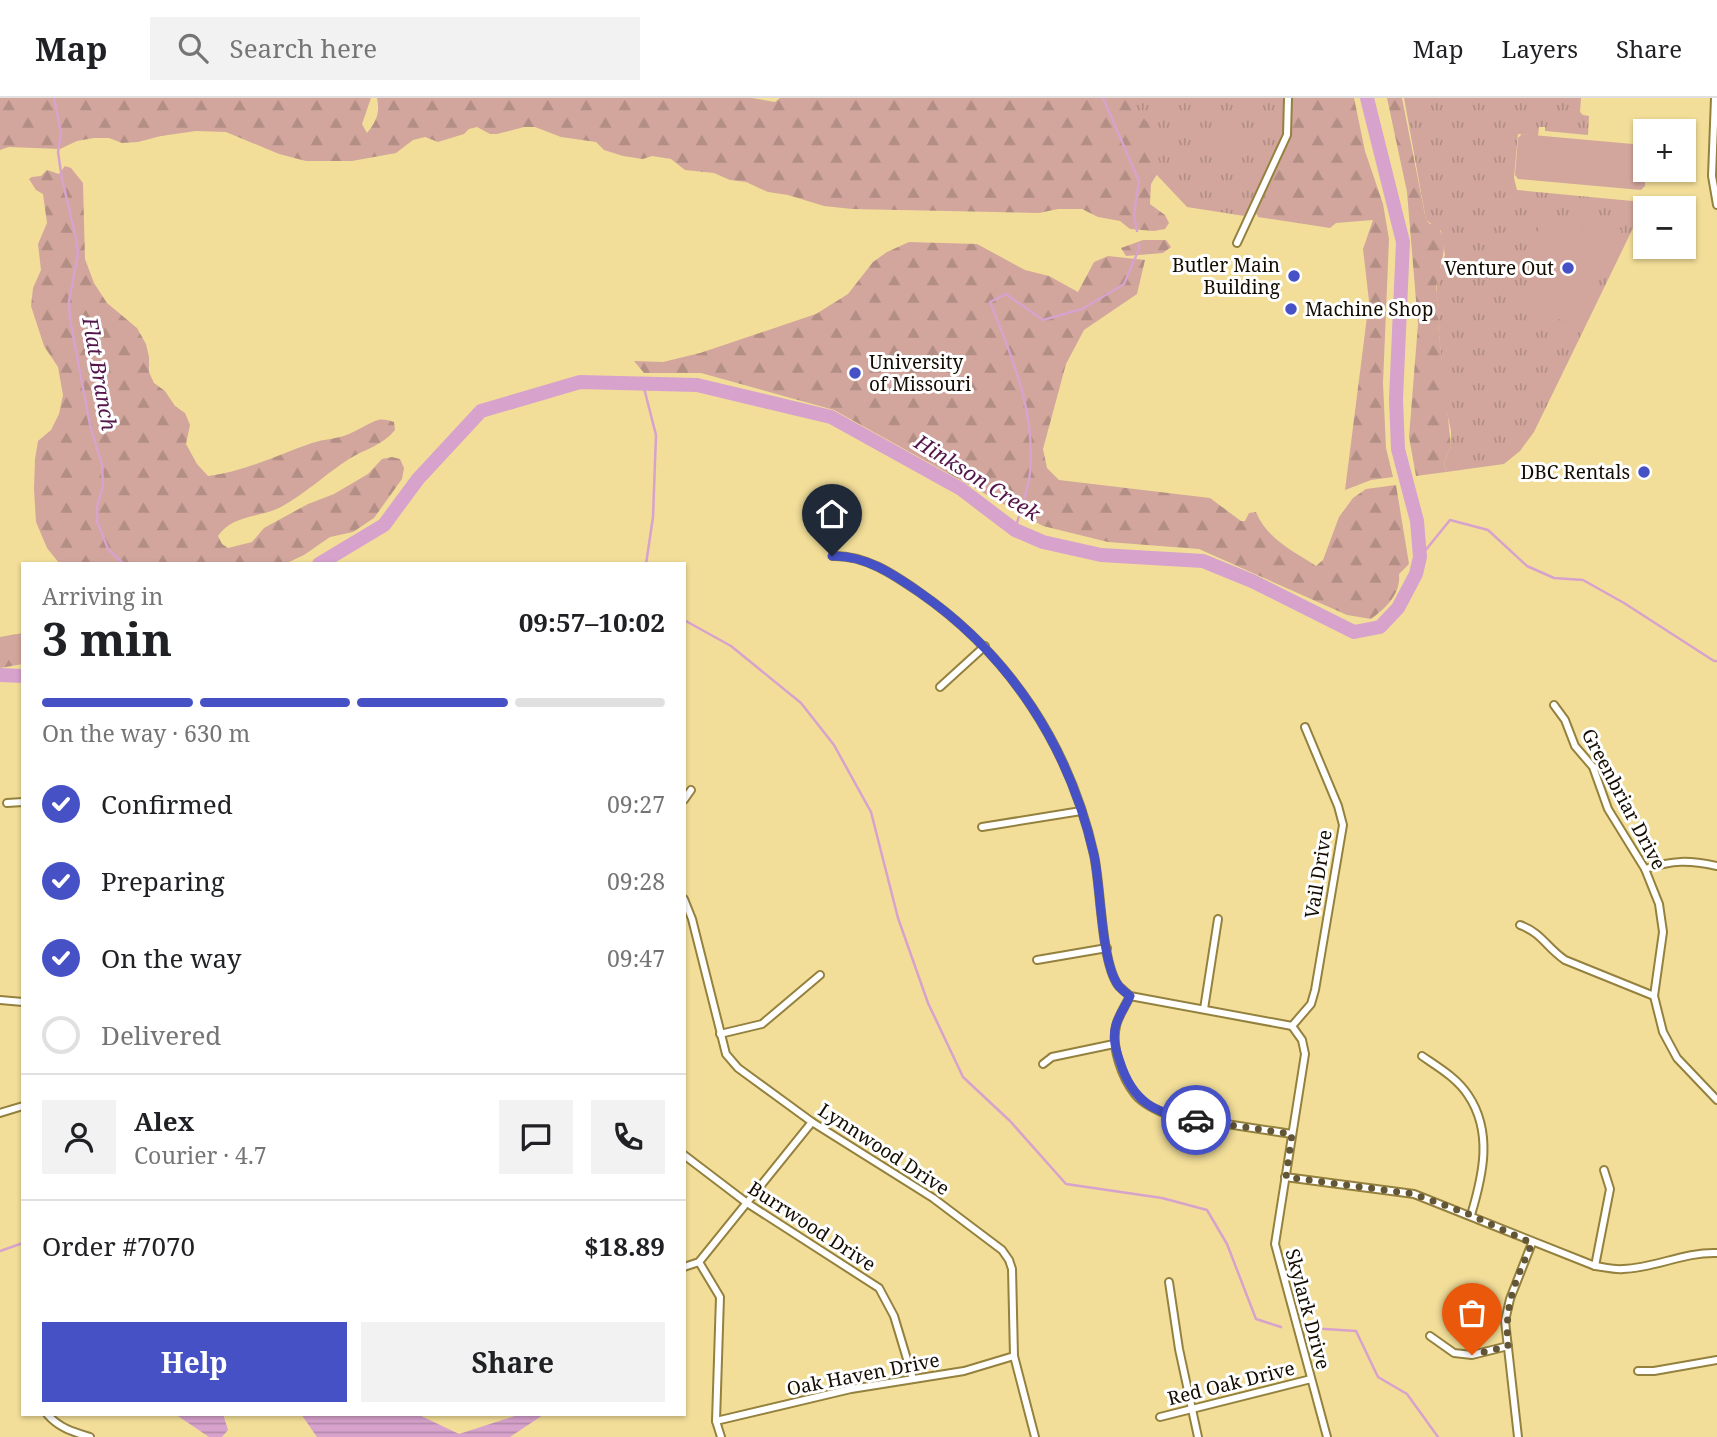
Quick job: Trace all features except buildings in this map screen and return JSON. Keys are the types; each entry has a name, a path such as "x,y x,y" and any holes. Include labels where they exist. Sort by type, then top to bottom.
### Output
{"street":[{"path":"1237,243 1287,135 1288,98"},
{"path":"1715,98 1712,176 1717,205"},
{"path":"832,556 851,555 893,574 944,610 985,646 1011,676 1038,716 1063,762 1081,811 1094,856 1110,967 1119,986 1130,996 1292,1026"},
{"path":"940,687 985,646"},
{"name":"Greenbriar Drive","path":"1554,705 1566,720 1575,746 1593,767 1608,809 1645,869 1659,904 1663,932 1654,996 1663,1032 1676,1058 1717,1100"},
{"name":"Vail Drive","path":"1292,1026 1311,1004 1315,990 1343,825 1338,806 1305,727"},
{"path":"686,797 691,790"},
{"path":"7,803 21,802"},
{"path":"982,827 1081,811"},
{"path":"1645,869 1670,861 1690,860 1717,866"},
{"name":"Lynnwood Drive","path":"686,904 726,1054 738,1068 812,1122 933,1198 1002,1250 1009,1260 1012,1269 1014,1356 1035,1437"},
{"path":"1205,1009 1218,919"},
{"path":"1520,925 1536,931 1552,951 1565,960 1654,996"},
{"path":"1037,960 1107,948"},
{"path":"720,1034 762,1024 820,975"},
{"path":"1130,996 1116,1025 1114,1044 1123,1072 1135,1094 1150,1107 1168,1115 1292,1134"},
{"path":"0,999 21,1002"},
{"name":"Skylark Drive","path":"1292,1026 1302,1040 1305,1054 1275,1244 1327,1437"},
{"path":"1043,1063 1052,1057 1114,1044"},
{"path":"1422,1056 1450,1076 1467,1093 1479,1117 1484,1162 1471,1215"},
{"path":"0,1113 21,1107"},
{"path":"686,1266 699,1262 812,1122"},
{"name":"Burrwood Drive","path":"686,1157 747,1203 879,1288 894,1316 913,1379"},
{"path":"1595,1266 1610,1189 1604,1170"},
{"path":"1286,1177 1414,1194 1595,1266 1621,1270 1688,1254 1717,1253"},
{"path":"1518,1437 1506,1321 1510,1299 1532,1243"},
{"path":"699,1262 720,1297 716,1422 720,1437"},
{"path":"1169,1282 1198,1437"},
{"path":"1430,1336 1454,1353 1472,1355 1508,1346"},
{"name":"Oak Haven Drive","path":"716,1422 850,1389 964,1371 1014,1356"},
{"path":"1638,1371 1654,1371 1717,1360"},
{"name":"Red Oak Drive","path":"1160,1417 1311,1379"},
{"path":"49,1416 67,1430 90,1437"}],"green space":[{"path":"0,98 371,98 362,124 367,133 377,116 377,98 752,98 775,102 780,98 1125,98 1149,124 1161,168 1151,184 1150,204 1165,215 1169,223 1165,229 1154,231 1130,229 1120,221 1098,217 1082,209 1058,209 1039,213 824,206 768,192 746,182 730,180 714,173 685,170 671,159 623,156 604,150 596,142 561,137 535,127 490,134 477,127 438,142 425,137 413,140 396,153 352,161 306,161 279,154 226,132 196,131 138,142 122,143 109,138 94,138 77,141 60,149 9,147 0,150"},
{"path":"1095,98 1307,98 1296,194 1251,217 1187,207 1137,154"},
{"path":"1290,98 1354,98 1365,151 1383,204 1389,239 1383,383 1386,448 1393,477 1371,480 1345,490 1369,301 1363,249 1373,220 1336,223 1330,228 1258,217 1255,208 1291,131"},
{"path":"1387,98 1402,98 1426,220 1435,224 1440,231 1444,247 1436,290 1451,446 1444,462 1446,472 1416,476 1409,437 1418,324 1407,192"},
{"path":"1404,98 1581,98 1580,112 1589,116 1588,135 1545,131 1545,127 1539,127 1538,136 1518,134 1514,178 1517,190 1633,201 1633,228 1534,432 1520,451 1504,464 1446,472 1444,462 1451,446 1451,431 1446,408 1436,294 1438,274 1445,255 1441,231 1426,220"},
{"path":"1522,134 1633,144 1633,182 1645,182 1645,186 1641,190 1518,179 1515,175 1518,138"},
{"path":"1222,137 1232,139 1237,150 1237,159 1229,169 1219,164 1214,156 1215,146"},
{"path":"65,166 71,168 83,183 85,259 94,283 107,303 137,328 146,344 149,372 154,383 185,413 190,425 186,444 197,464 208,476 261,462 312,443 344,436 378,420 394,422 395,430 385,439 349,459 290,502 273,511 231,524 218,536 222,544 228,548 252,542 264,528 308,504 334,494 368,474 382,459 400,459 404,468 402,479 374,518 353,532 330,537 289,562 58,562 47,548 36,522 34,489 38,441 51,430 59,414 63,395 58,367 44,346 31,306 33,288 41,270 38,244 47,223 43,194 36,190 29,179 41,176 47,170 59,174"},
{"name":"Venture Out","path":"1543,222 1622,230 1580,324 1535,314 1525,302 1536,234"},
{"path":"1143,240 1166,240 1171,247 1163,253 1126,256 1121,248"},
{"path":"909,242 977,244 1025,270 1049,276 1078,292 1094,262 1108,256 1145,260 1137,294 1084,330 1066,364 1043,449 1047,468 1059,480 1210,498 1241,521 1245,521 1249,513 1256,512 1274,537 1316,566 1323,560 1339,517 1353,498 1366,489 1396,485 1409,564 1399,574 1398,588 1391,600 1371,619 1347,615 1199,549 1108,542 1043,526 834,410 701,373 644,373 634,361 663,362 700,353 816,314 848,294 873,262"},
{"path":"21,633 21,664 0,668 0,637"}],"shaded area":[{"path":"178,1416 224,1416 228,1430 222,1437 209,1437"},
{"path":"302,1416 421,1416 459,1434 515,1416 542,1416 510,1437 317,1437"}],"waterway":[{"name":"Flat Branch","path":"54,98 61,133 58,152 62,179 78,254 69,301 70,319 90,425 102,465 103,486 97,506 97,521 108,549 122,562"},
{"path":"1103,98 1139,181 1134,215 1137,231"},
{"name":"Hinkson Creek","path":"322,562 384,525 418,479 481,411 580,382 697,385 831,417 961,489 1015,530 1043,542 1101,555 1203,561 1252,581 1354,632 1380,627 1398,608 1416,574 1420,557 1417,521 1398,449 1396,399 1403,242 1367,98"},
{"path":"1015,530 1030,473 1029,429 1014,364 990,302 1006,294 1043,320 1082,309 1124,284 1139,244"},
{"path":"643,384 656,435 653,517 646,562"},
{"path":"1420,557 1450,520 1488,530 1527,566 1554,578 1583,580 1717,661"},
{"path":"686,621 731,646 801,703 834,745 871,812 898,918 928,1003 963,1077 1010,1121 1066,1184 1162,1198 1207,1210 1227,1244 1256,1319 1281,1327"},
{"name":"Hinkson Creek","path":"0,675 21,676"},
{"path":"0,1251 21,1244"},
{"path":"1309,1328 1356,1331 1378,1377 1407,1394 1438,1437"}],"way so far":[{"path":"1196,1120 1292,1134 1286,1177 1414,1194 1471,1215 1532,1243 1510,1299 1506,1321 1508,1346 1472,1355"}],"place":[{"name":"Venture Out","path":"1568,268"},
{"name":"Butler Main Building","path":"1294,276"},
{"name":"Machine Shop","path":"1291,309"},
{"name":"University of Missouri","path":"855,373"},
{"name":"DBC Rentals","path":"1644,472"}],"route":[{"path":"832,556 851,555 893,574 944,610 985,646 1011,676 1038,716 1063,762 1081,811 1094,856 1110,967 1119,986 1130,996 1116,1025 1114,1044 1123,1072 1135,1094 1150,1107 1168,1115 1196,1120"}]}
